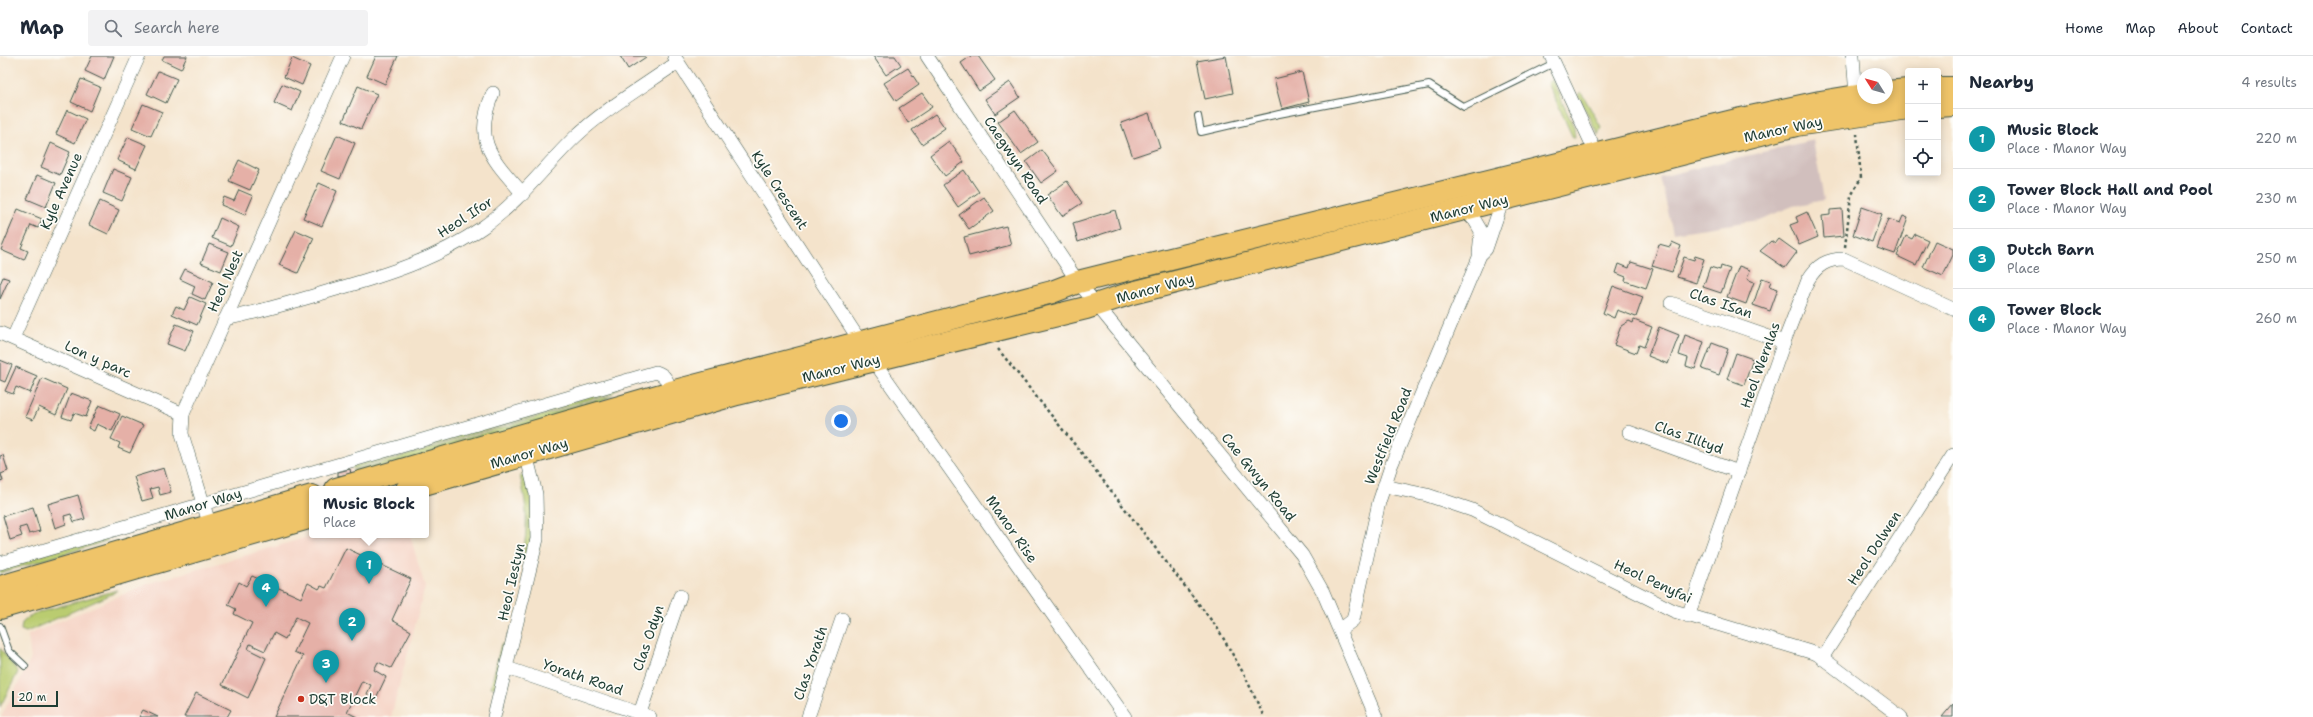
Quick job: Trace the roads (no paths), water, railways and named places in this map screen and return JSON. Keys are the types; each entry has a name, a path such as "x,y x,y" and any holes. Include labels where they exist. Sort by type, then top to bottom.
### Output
{"highway":[{"path":"1941,88 1953,88"},
{"path":"1893,91 1905,90"},
{"name":"Manor Way","path":"346,486 671,392 860,341 1052,292 1078,282 1780,110 1857,95"},
{"path":"1941,106 1953,105"},
{"name":"Manor Way","path":"417,486 662,414 1096,305 1132,293 1462,209 1796,125 1905,108"},
{"name":"Manor Way","path":"0,587 309,497"},
{"path":"0,608 309,518"}],"street":[{"name":"Kyle Avenue","path":"13,338 139,56"},
{"name":"Heol Nest","path":"210,526 182,434 183,414 343,56"},
{"name":"Caegwyn Road","path":"927,56 1078,282"},
{"path":"1853,56 1857,82"},
{"name":"Heol Ifor","path":"225,319 266,310 403,269 461,241 483,227 523,194 591,123 676,59"},
{"name":"Kyle Crescent","path":"676,59 860,341"},
{"path":"1552,60 1597,155"},
{"path":"493,94 484,119 486,143 493,158 523,194"},
{"name":"Westfield Road","path":"1340,630 1353,620 1384,486 1480,256 1486,249 1503,199"},
{"name":"Westfield Road","path":"1462,209 1474,219 1480,231 1478,247 1480,256"},
{"name":"Heol Wernlas","path":"1688,616 1784,342 1808,280 1814,270 1825,262 1844,259 1953,309"},
{"name":"Cae Gwyn Road","path":"1078,282 1302,556 1318,582 1340,630 1376,717"},
{"name":"Clas ISan","path":"1671,303 1784,342"},
{"name":"Lon y parc","path":"0,333 183,414"},
{"name":"Manor Rise","path":"873,360 1125,717"},
{"name":"Manor Way","path":"0,563 656,372 662,373 666,378 671,392"},
{"name":"Clas Illtyd","path":"1629,432 1739,472"},
{"name":"Heol Iestyn","path":"494,717 538,539 536,494 526,454"},
{"name":"Heol Dolwen","path":"1822,658 1953,456"},
{"name":"Heol Penyfai","path":"1384,486 1427,495 1472,510 1661,605 1688,616 1807,650 1822,658 1901,717"},
{"name":"Clas Odyn","path":"645,715 680,596"},
{"name":"Clas Yorath","path":"808,717 842,619"},
{"name":"Yorath Road","path":"507,668 645,715"}],"lane":[{"path":"1198,116 1202,132 1279,114 1429,85 1464,107 1552,60"},
{"path":"0,626 9,651 25,666"}],"place":[{"name":"Music Block","path":"369,584"},
{"name":"Tower Block","path":"266,607"},
{"name":"Tower Block Hall and Pool","path":"352,641"},
{"name":"Dutch Barn","path":"326,683"},
{"name":"D&T Block","path":"301,699"}]}
